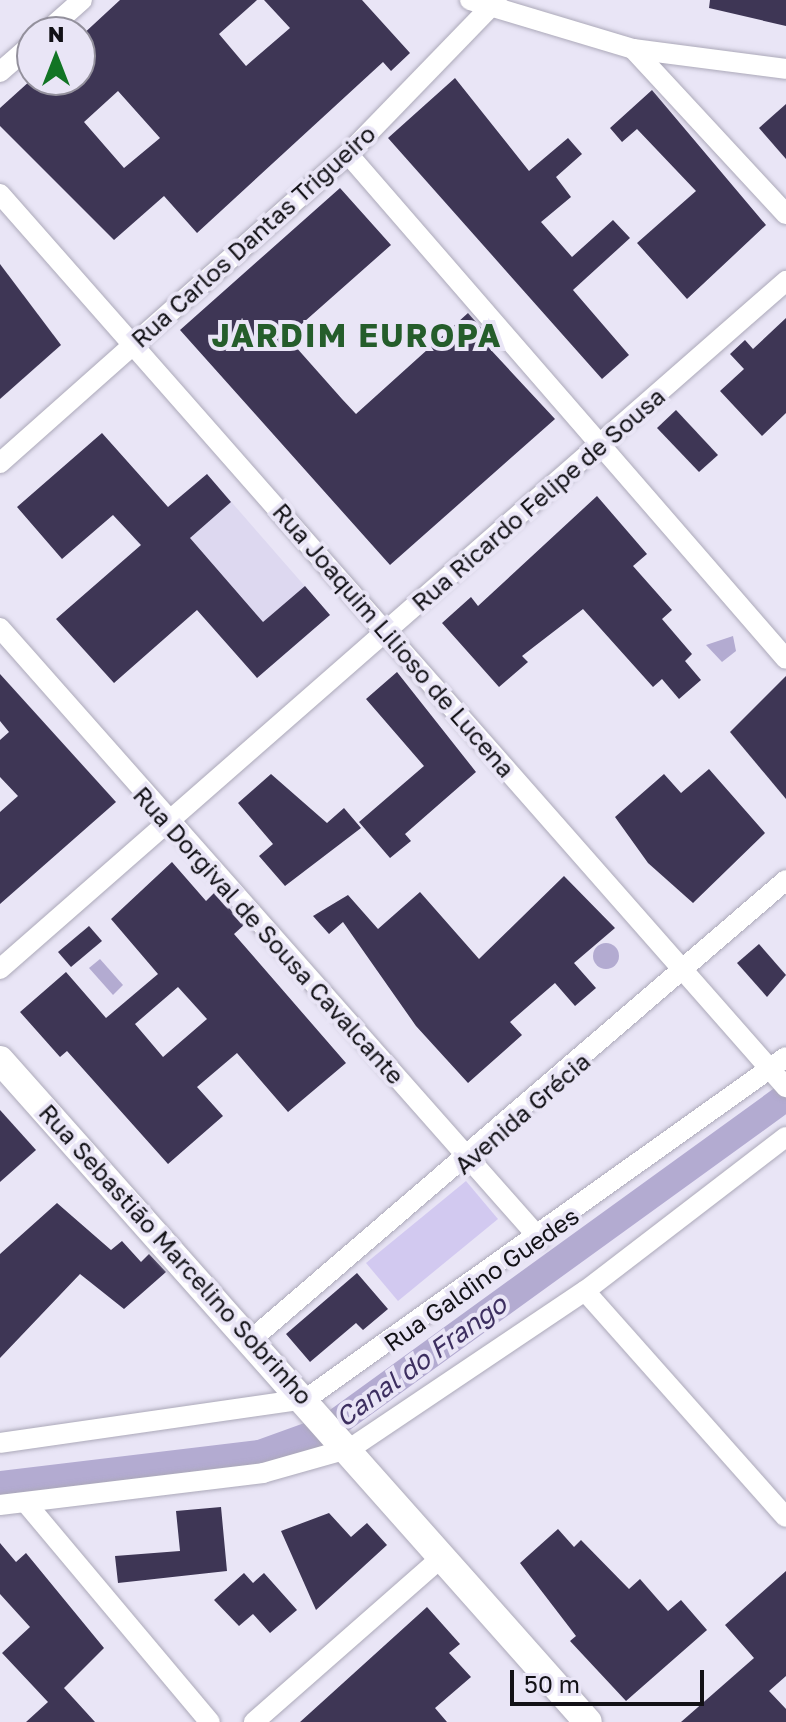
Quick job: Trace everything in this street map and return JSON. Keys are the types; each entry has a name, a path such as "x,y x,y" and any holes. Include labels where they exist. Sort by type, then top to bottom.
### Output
{"street":[{"path":"64,16 82,0"},
{"path":"470,0 495,4 633,49 786,69"},
{"name":"Rua Carlos Dantas Trigueiro","path":"0,463 348,154 495,4"},
{"path":"633,49 786,214"},
{"path":"0,72 16,58"},
{"path":"348,154 786,659"},
{"name":"Rua Joaquim Lilioso de Lucena","path":"0,194 135,342 385,633 688,971 778,1063 786,1087"},
{"name":"Rua Ricardo Felipe de Sousa","path":"0,969 600,447 786,281"},
{"name":"Rua Dorgival de Sousa Cavalcante","path":"0,628 540,1239"},
{"name":"Avenida Grécia","path":"252,1339 688,971 786,880"},
{"name":"Rua Sebastião Marcelino Sobrinho","path":"0,1060 351,1448 588,1722"},
{"name":"Rua Galdino Guedes","path":"0,1443 306,1399 540,1239 778,1063"},
{"path":"0,1505 263,1473 351,1448 585,1291 786,1137"},
{"path":"585,1291 786,1517"},
{"path":"26,1503 210,1722"},
{"path":"254,1722 443,1556"}],"shaded area":[{"path":"207,474 330,615 257,678 133,537"},
{"path":"733,636 736,651 722,662 706,645"},
{"path":"606,943 615,947 619,956 615,965 606,969 597,965 593,956 597,947"},
{"path":"100,959 123,985 113,995 89,968"},
{"path":"466,1181 498,1219 398,1301 366,1263"}],"building":[{"path":"120,0 257,0 219,34 246,66 290,28 264,0 362,0 410,53 391,71 383,62 197,233 164,196 114,240 0,126 0,108 16,94 16,96 96,96 96,22","holes":["118,91 160,138 124,168 84,122"]},
{"path":"710,0 786,0 786,26 709,8"},
{"path":"455,78 529,171 568,138 582,154 556,177 571,197 541,222 572,257 613,220 630,238 573,290 629,355 602,379 388,138"},
{"path":"652,90 766,225 687,299 637,243 696,191 637,129 622,142 610,128"},
{"path":"786,104 786,159 759,128"},
{"path":"340,188 391,245 287,337 342,399 356,414 468,313 483,330 477,335 555,419 390,565 180,330"},
{"path":"0,264 61,345 0,399"},
{"path":"786,318 786,413 762,436 720,391 744,369 730,354 745,340 753,349"},
{"path":"676,410 718,455 699,472 657,428"},
{"path":"102,433 168,507 207,474 231,502 190,538 263,622 305,586 330,615 257,678 197,610 114,683 56,619 141,545 113,515 62,559 17,507"},
{"path":"597,496 647,554 633,566 672,610 662,619 692,654 685,661 701,680 679,699 662,679 653,687 583,609 522,656 528,662 499,687 442,623 471,597 478,606"},
{"path":"397,672 476,772 405,834 411,841 390,858 359,822 424,766 366,699"},
{"path":"0,674 116,802 0,904 0,812 18,796 0,777 0,740 9,732 0,721"},
{"path":"786,676 786,799 730,732"},
{"path":"709,769 765,833 693,903 648,863 615,817 664,774 681,793"},
{"path":"271,774 327,823 344,808 361,828 285,886 259,856 273,844 238,803"},
{"path":"172,862 206,901 215,892 244,925 234,934 346,1063 288,1112 237,1053 197,1087 223,1116 168,1164 67,1051 60,1057 20,1012 66,972 106,1018 158,974 111,919","holes":["178,987 207,1019 163,1057 135,1024"]},
{"path":"564,876 615,928 574,963 596,988 575,1006 555,983 510,1022 522,1035 468,1083 416,1026 343,922 329,934 313,916 348,895 378,929 420,892 479,959"},
{"path":"89,926 102,941 71,967 58,952"},
{"path":"759,944 786,975 767,997 737,963"},
{"path":"0,1110 36,1150 0,1182"},
{"path":"57,1203 111,1250 122,1241 141,1262 149,1254 166,1272 124,1309 80,1274 0,1358 0,1254"},
{"path":"357,1273 388,1309 363,1330 356,1323 310,1362 286,1334"},
{"path":"221,1507 227,1571 118,1583 115,1556 180,1551 176,1511"},
{"path":"329,1513 351,1537 367,1523 387,1545 316,1610 281,1531"},
{"path":"558,1529 574,1547 581,1540 629,1589 640,1579 668,1611 681,1600 707,1630 626,1701 570,1641 576,1636 520,1563"},
{"path":"0,1543 16,1562 26,1553 104,1648 64,1688 95,1722 26,1722 48,1702 2,1653 30,1627 0,1594"},
{"path":"786,1571 786,1676 769,1691 786,1709 786,1722 681,1722 754,1658 725,1625"},
{"path":"244,1573 253,1583 264,1573 297,1610 270,1633 253,1614 239,1626 214,1600"},
{"path":"427,1607 460,1644 449,1653 471,1677 435,1708 447,1722 300,1722"}],"waterway":[{"name":"Canal do Frango","path":"0,1485 260,1454 326,1430 786,1097"}],"district":[{"name":"JARDIM EUROPA","path":"357,335"}]}
